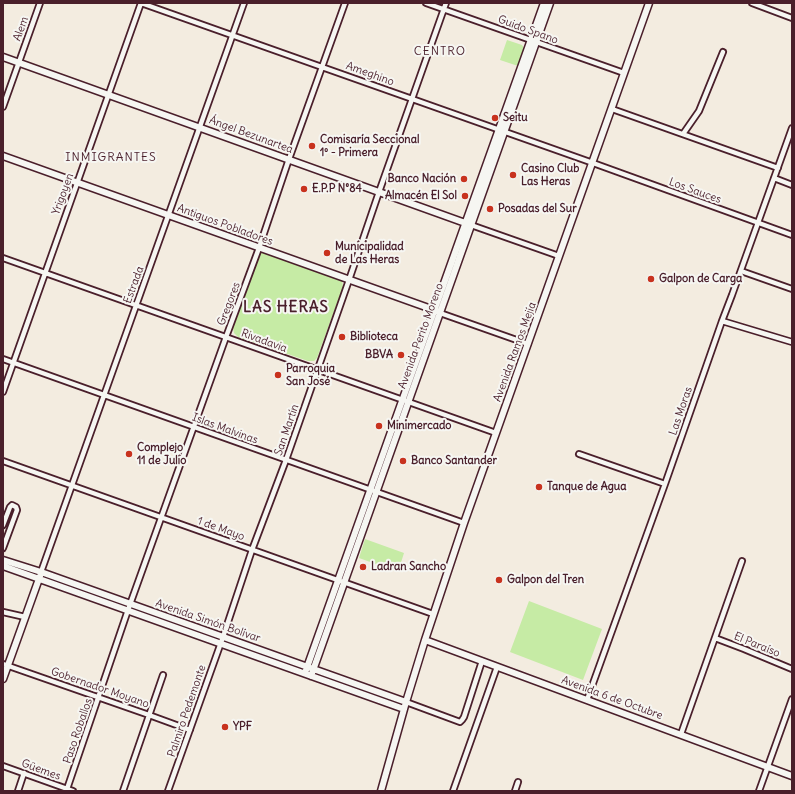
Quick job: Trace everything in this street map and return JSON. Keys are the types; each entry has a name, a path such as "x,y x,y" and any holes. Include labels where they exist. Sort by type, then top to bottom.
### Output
{"street":[{"name":"Alem","path":"3,107 40,3"},
{"name":"Ameghino","path":"141,3 593,163"},
{"name":"Yrigoyen","path":"3,392 141,3"},
{"name":"Estrada","path":"40,575 244,3"},
{"name":"Gregores","path":"129,607 259,248 345,3"},
{"name":"Guido Spano","path":"426,3 624,73"},
{"name":"San Martín","path":"222,640 252,550 286,460 446,3"},
{"name":"Avenida Perito Moreno","path":"534,41 544,3"},
{"name":"Avenida Perito Moreno","path":"309,671 534,41 550,3"},
{"name":"Avenida Ramos Mejía","path":"381,791 433,614 649,3"},
{"path":"752,3 792,18"},
{"path":"683,134 701,106 723,52"},
{"name":"Ángel Bezunartea","path":"3,57 559,256"},
{"path":"612,109 778,168"},
{"name":"Las Moras","path":"587,700 722,321 792,130"},
{"name":"Antiguos Pobladores","path":"3,156 437,312"},
{"name":"Los Sauces","path":"593,163 792,235"},
{"path":"774,178 792,185"},
{"name":"Rivadavia","path":"3,258 496,433"},
{"path":"741,271 792,289"},
{"path":"437,312 528,344"},
{"path":"722,321 792,342"},
{"name":"Islas Malvinas","path":"3,359 464,523"},
{"path":"579,454 665,484"},
{"name":"1 de Mayo","path":"3,461 433,614"},
{"path":"3,548 17,510 16,507 12,505 3,526 4,531 8,534"},
{"name":"Avenida Simón Bolívar","path":"3,560 40,575 405,706"},
{"path":"681,734 742,561"},
{"name":"Avenida Simón Bolívar","path":"3,566 40,575"},
{"path":"3,679 5,665 25,617 40,575"},
{"name":"Paso Roballos","path":"67,789 129,607"},
{"path":"3,612 25,617"},
{"name":"El Paraíso","path":"715,638 792,669"},
{"name":"Palmiro Pedemonte","path":"168,791 222,640"},
{"name":"Avenida 6 de Octubre","path":"425,640 792,776"},
{"path":"405,706 460,722 464,717 482,661"},
{"name":"Gobernador Moyano","path":"5,665 190,730"},
{"path":"452,791 497,667"},
{"path":"123,791 163,674"},
{"path":"759,791 792,699"},
{"name":"Güemes","path":"3,766 73,791"},
{"path":"18,791 24,773"},
{"path":"515,791 518,782"}],"green space":[{"path":"507,40 522,45 524,48 518,66 500,60"},
{"path":"261,252 342,280 343,287 317,358 314,361 308,361 238,337 234,333 233,328 258,256"},
{"path":"365,539 404,553 398,572 359,558"},
{"path":"529,601 602,629 583,680 510,652"}],"place":[{"name":"Seitu","path":"495,118"},
{"name":"Comisaría Seccional 1º - Primera","path":"312,146"},
{"name":"Casino Club Las Heras","path":"513,175"},
{"name":"Banco Nación","path":"464,179"},
{"name":"E.P.P N°84","path":"304,189"},
{"name":"Almacén El Sol","path":"465,196"},
{"name":"Posadas del Sur","path":"490,209"},
{"name":"Municipalidad de Las Heras","path":"327,253"},
{"name":"Galpon de Carga","path":"651,279"},
{"name":"Biblioteca","path":"342,337"},
{"name":"BBVA","path":"401,355"},
{"name":"Parroquia San José","path":"278,375"},
{"name":"Minimercado","path":"379,426"},
{"name":"Complejo 11 de Julio","path":"129,454"},
{"name":"Banco Santander","path":"403,461"},
{"name":"Tanque de Agua","path":"539,487"},
{"name":"Ladran Sancho","path":"363,567"},
{"name":"Galpon del Tren","path":"499,580"},
{"name":"YPF","path":"225,727"}],"district":[{"name":"CENTRO","path":"440,52"},
{"name":"INMIGRANTES","path":"111,158"},
{"name":"LAS HERAS","path":"286,308"}]}
